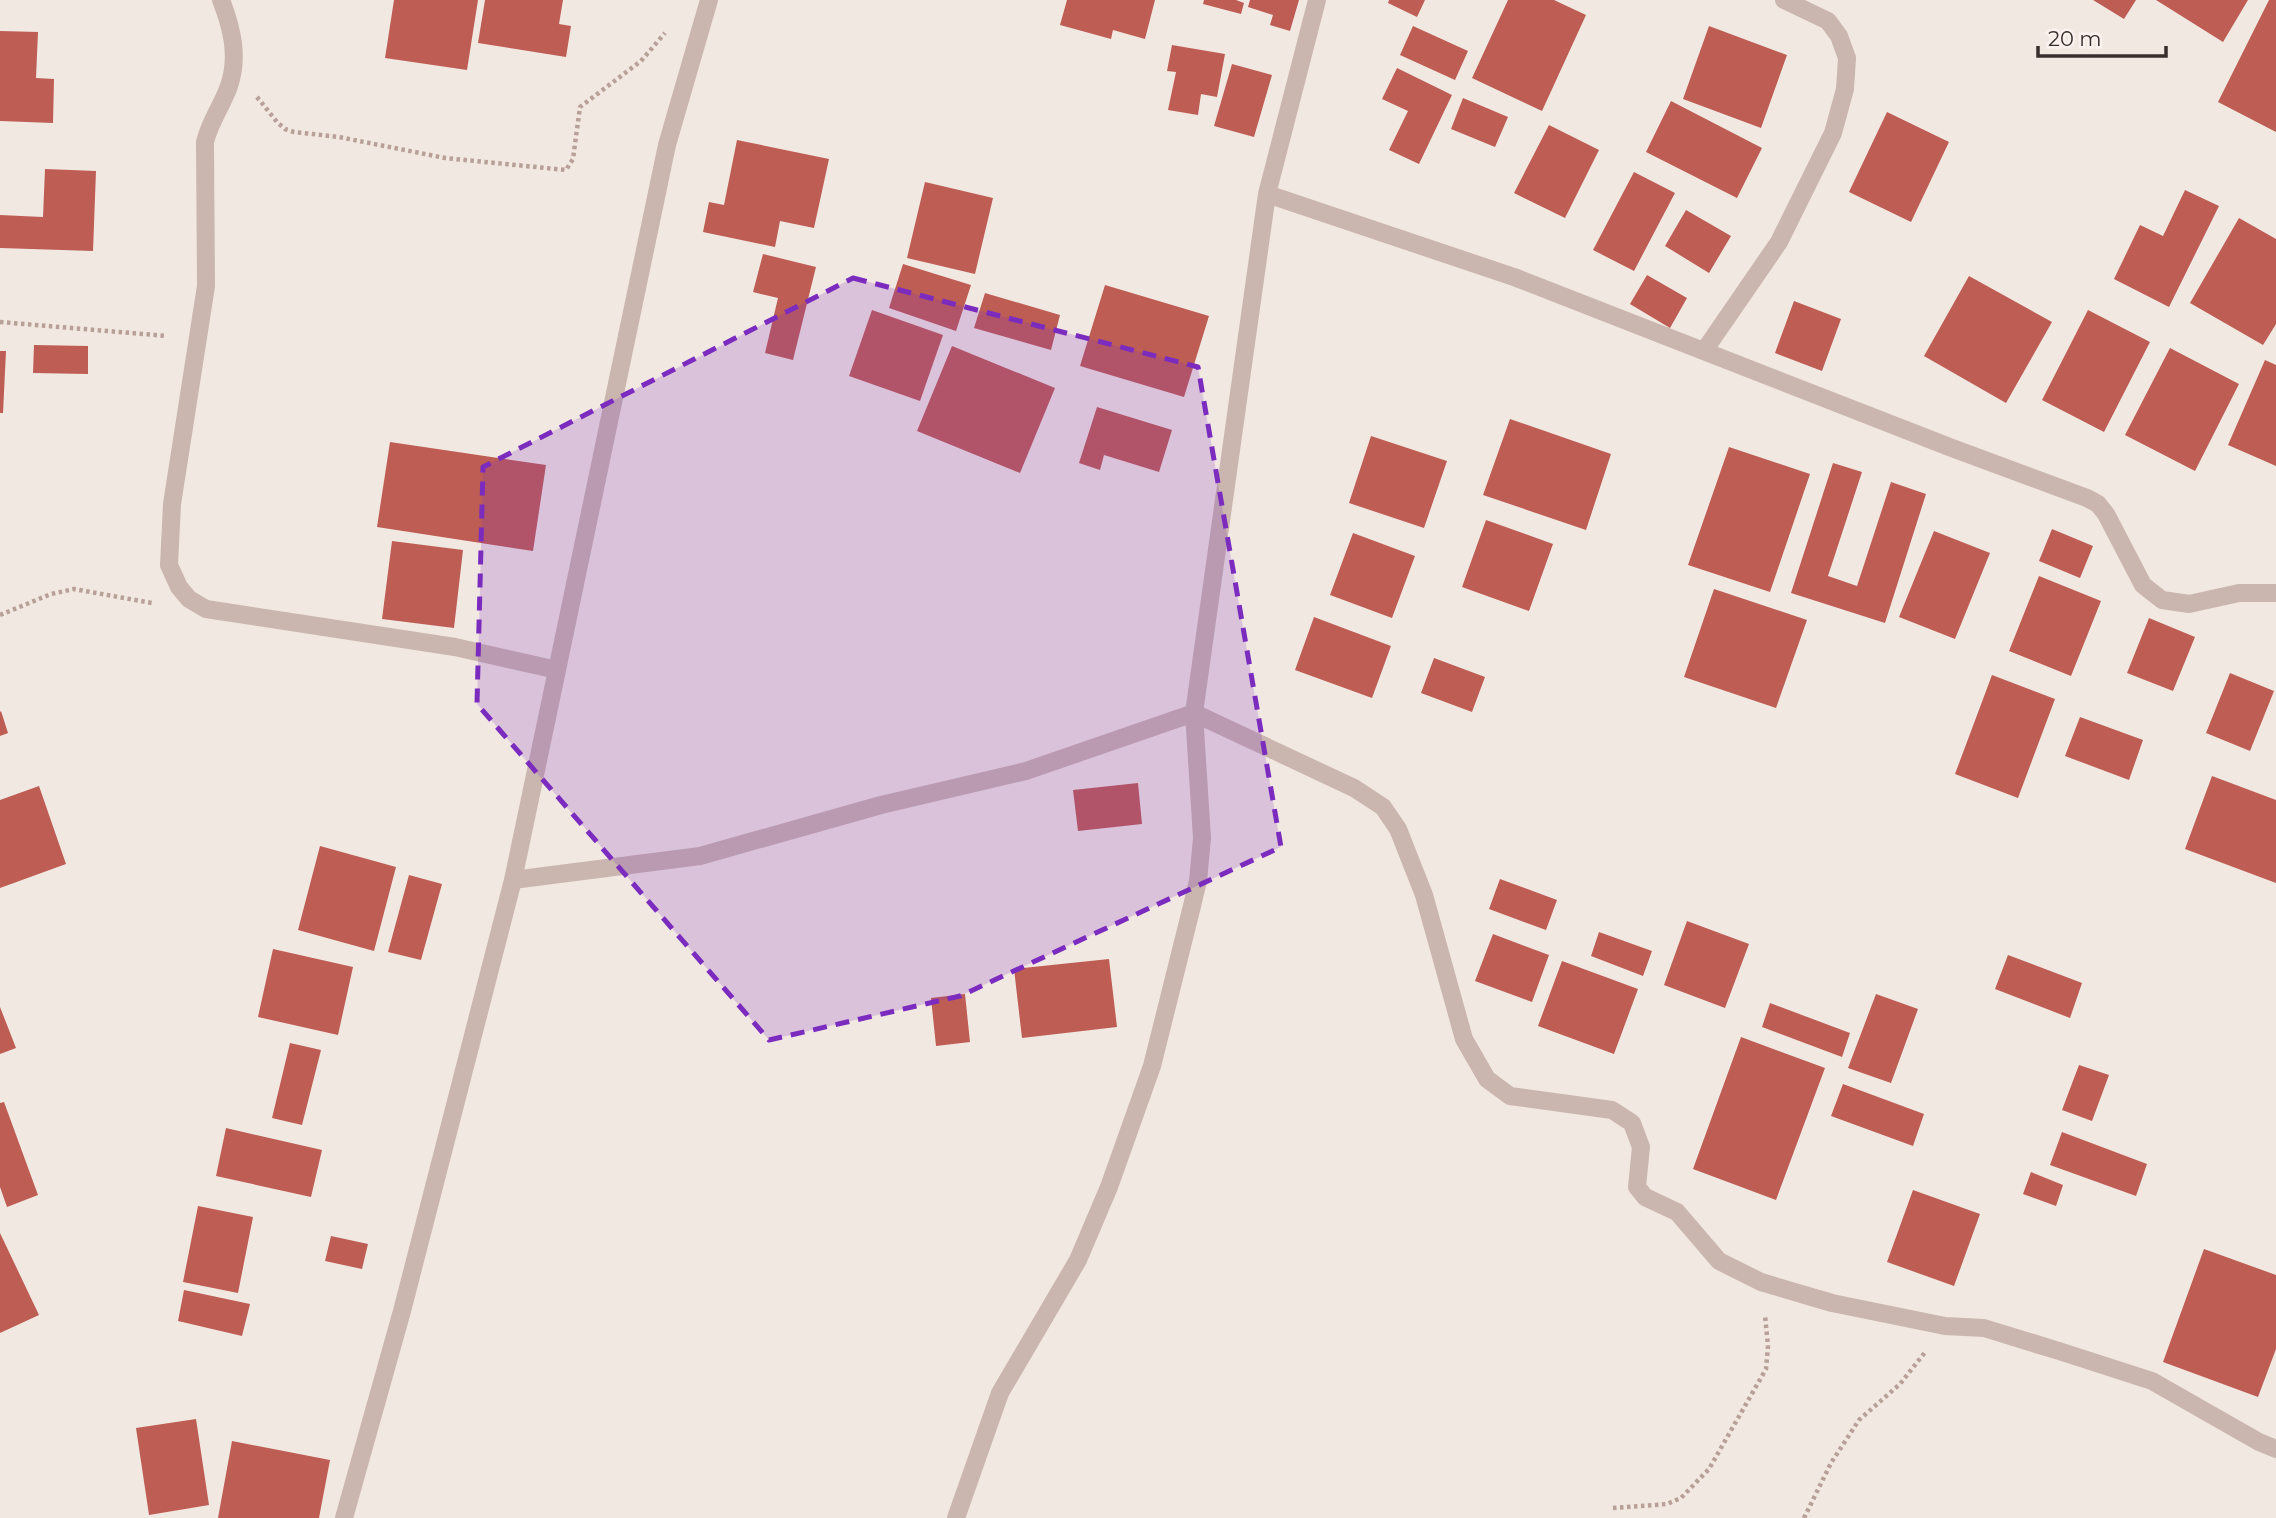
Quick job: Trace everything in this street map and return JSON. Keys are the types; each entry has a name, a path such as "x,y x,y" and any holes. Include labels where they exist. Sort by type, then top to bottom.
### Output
{"street":[{"path":"221,0 235,49 229,85 209,125 205,142 206,286 172,504 169,565 179,587 189,599 206,609 456,647 557,670"},
{"path":"344,1518 402,1311 513,880 667,145 709,0"},
{"path":"956,1518 1000,1393 1077,1259 1109,1187 1152,1066 1198,881 1202,838 1194,713 1267,194 1317,0"},
{"path":"1704,351 1779,242 1833,134 1845,89 1847,58 1839,36 1828,21 1784,0"},
{"path":"1267,194 1514,277 2087,498 2098,504 2106,514 2143,585 2162,600 2189,604 2239,593 2276,593"},
{"path":"513,880 700,856 881,806 1026,771 1194,713 1354,788 1383,807 1398,829 1424,895 1464,1039 1487,1079 1510,1096 1612,1110 1632,1123 1641,1147 1637,1187 1645,1197 1676,1212 1719,1261 1761,1282 1832,1303 1945,1326 1984,1328 2152,1381 2276,1449"}],"path":[{"path":"235,49 257,97 277,122 294,132 339,137 445,158 563,170 568,168 573,159 580,107 641,61 667,30"},
{"path":"0,323 199,338"},
{"path":"0,615 51,594 74,589 158,604"},
{"path":"1613,1508 1667,1504 1681,1497 1709,1469 1766,1368 1768,1346 1761,1282"},
{"path":"1804,1518 1831,1463 1859,1420 1900,1384 1945,1326"}],"highlighted area":[{"path":"853,278 1198,367 1281,847 960,996 769,1040 477,704 483,467"}],"building":[{"path":"394,0 478,0 467,70 385,58"},
{"path":"485,0 563,0 559,24 571,26 566,57 478,43"},
{"path":"1067,0 1155,0 1145,39 1113,30 1111,39 1060,25"},
{"path":"1204,0 1236,0 1244,3 1241,14 1203,4"},
{"path":"1250,0 1299,0 1290,31 1270,25 1273,15 1248,7"},
{"path":"1389,0 1425,0 1417,17 1388,3"},
{"path":"1508,0 1554,0 1586,15 1542,111 1472,78"},
{"path":"2093,0 2136,0 2124,19"},
{"path":"2156,0 2248,0 2223,42"},
{"path":"2269,0 2276,0 2276,132 2218,102"},
{"path":"1413,26 1468,51 1455,80 1400,55"},
{"path":"1709,26 1787,55 1761,128 1683,99"},
{"path":"0,31 38,32 36,78 54,79 53,123 0,121"},
{"path":"1172,45 1225,54 1217,97 1201,94 1198,115 1168,110 1176,72 1167,71"},
{"path":"1232,64 1272,75 1254,137 1214,126"},
{"path":"1397,68 1452,95 1419,164 1389,150 1408,111 1382,99"},
{"path":"1463,98 1508,117 1495,147 1451,129"},
{"path":"1671,101 1762,148 1737,198 1646,152"},
{"path":"1887,112 1949,142 1911,222 1849,192"},
{"path":"1549,125 1599,150 1565,218 1514,193"},
{"path":"737,140 829,159 814,228 780,221 775,247 703,232 709,202 724,205"},
{"path":"45,169 96,171 93,251 0,248 0,215 43,217"},
{"path":"1634,172 1675,193 1634,271 1593,250"},
{"path":"925,182 993,198 975,274 907,258"},
{"path":"2185,190 2219,206 2169,307 2114,279 2140,225 2163,236"},
{"path":"1686,210 1731,236 1709,273 1665,246"},
{"path":"2239,218 2276,239 2276,324 2263,345 2190,303"},
{"path":"763,254 816,267 793,360 765,353 778,298 753,292"},
{"path":"903,264 971,285 956,331 889,308"},
{"path":"1647,275 1687,298 1670,328 1630,304"},
{"path":"1969,276 2052,322 2006,403 1924,356"},
{"path":"1105,285 1209,316 1184,397 1080,366"},
{"path":"985,293 1060,315 1051,350 974,328"},
{"path":"1794,301 1841,319 1822,371 1775,353"},
{"path":"872,310 943,335 920,401 849,376"},
{"path":"2088,310 2150,342 2104,432 2042,400"},
{"path":"34,345 88,346 88,374 33,373"},
{"path":"952,346 1055,388 1020,473 917,431"},
{"path":"2170,348 2239,384 2195,471 2125,435"},
{"path":"0,351 6,351 3,413 0,413"},
{"path":"2265,360 2276,365 2276,466 2228,445"},
{"path":"1097,407 1172,430 1159,472 1104,455 1100,470 1079,463"},
{"path":"1510,419 1611,454 1586,530 1483,495"},
{"path":"1371,436 1447,461 1424,528 1349,503"},
{"path":"390,442 546,465 533,551 377,527"},
{"path":"1729,447 1810,474 1770,592 1688,565"},
{"path":"1833,463 1862,472 1828,576 1857,586 1891,482 1926,494 1885,623 1791,593"},
{"path":"1486,520 1553,544 1529,611 1462,587"},
{"path":"2052,529 2093,546 2080,578 2039,561"},
{"path":"1934,531 1990,553 1955,639 1899,617"},
{"path":"1353,533 1415,556 1392,618 1330,595"},
{"path":"392,541 463,550 454,628 382,619"},
{"path":"2039,576 2101,601 2071,676 2009,651"},
{"path":"1714,589 1807,620 1776,708 1684,677"},
{"path":"1314,617 1391,646 1372,698 1295,670"},
{"path":"2149,618 2195,637 2173,691 2127,673"},
{"path":"1434,658 1485,677 1472,712 1421,693"},
{"path":"2230,673 2274,691 2250,751 2206,733"},
{"path":"1992,675 2055,699 2018,798 1955,774"},
{"path":"0,712 8,733 0,736"},
{"path":"2080,717 2143,740 2129,780 2065,756"},
{"path":"2212,776 2276,800 2276,883 2185,849"},
{"path":"1138,783 1142,824 1078,831 1073,790"},
{"path":"39,786 66,864 0,888 0,800"},
{"path":"320,846 396,867 374,951 298,930"},
{"path":"409,875 442,884 421,960 388,952"},
{"path":"1500,879 1557,900 1546,930 1489,909"},
{"path":"1687,921 1749,944 1725,1008 1664,985"},
{"path":"1599,932 1652,951 1643,976 1591,956"},
{"path":"1493,934 1549,955 1532,1002 1475,981"},
{"path":"273,949 353,967 338,1035 258,1017"},
{"path":"2008,955 2082,983 2070,1018 1995,989"},
{"path":"1109,959 1117,1027 1022,1038 1014,969"},
{"path":"1562,961 1638,989 1614,1054 1538,1026"},
{"path":"965,994 970,1042 936,1046 931,998"},
{"path":"1876,994 1918,1009 1891,1083 1848,1068"},
{"path":"1770,1003 1850,1033 1842,1057 1762,1027"},
{"path":"0,1007 16,1048 0,1054"},
{"path":"1741,1037 1825,1068 1776,1200 1693,1169"},
{"path":"290,1043 321,1050 302,1125 272,1118"},
{"path":"2079,1065 2109,1075 2092,1121 2062,1110"},
{"path":"1843,1084 1924,1114 1913,1146 1831,1116"},
{"path":"4,1102 38,1195 7,1207 0,1187 0,1103"},
{"path":"226,1128 322,1150 311,1197 216,1176"},
{"path":"2062,1132 2147,1164 2136,1196 2050,1165"},
{"path":"2031,1172 2063,1185 2056,1206 2023,1194"},
{"path":"1913,1190 1980,1214 1954,1286 1887,1262"},
{"path":"198,1206 253,1217 238,1293 183,1282"},
{"path":"0,1233 39,1315 0,1333"},
{"path":"331,1236 368,1244 362,1269 325,1261"},
{"path":"2204,1249 2276,1275 2276,1349 2258,1397 2163,1362"},
{"path":"184,1290 250,1304 242,1336 178,1321"},
{"path":"196,1419 209,1505 149,1515 136,1428"},
{"path":"232,1441 330,1460 319,1518 218,1518"}]}
